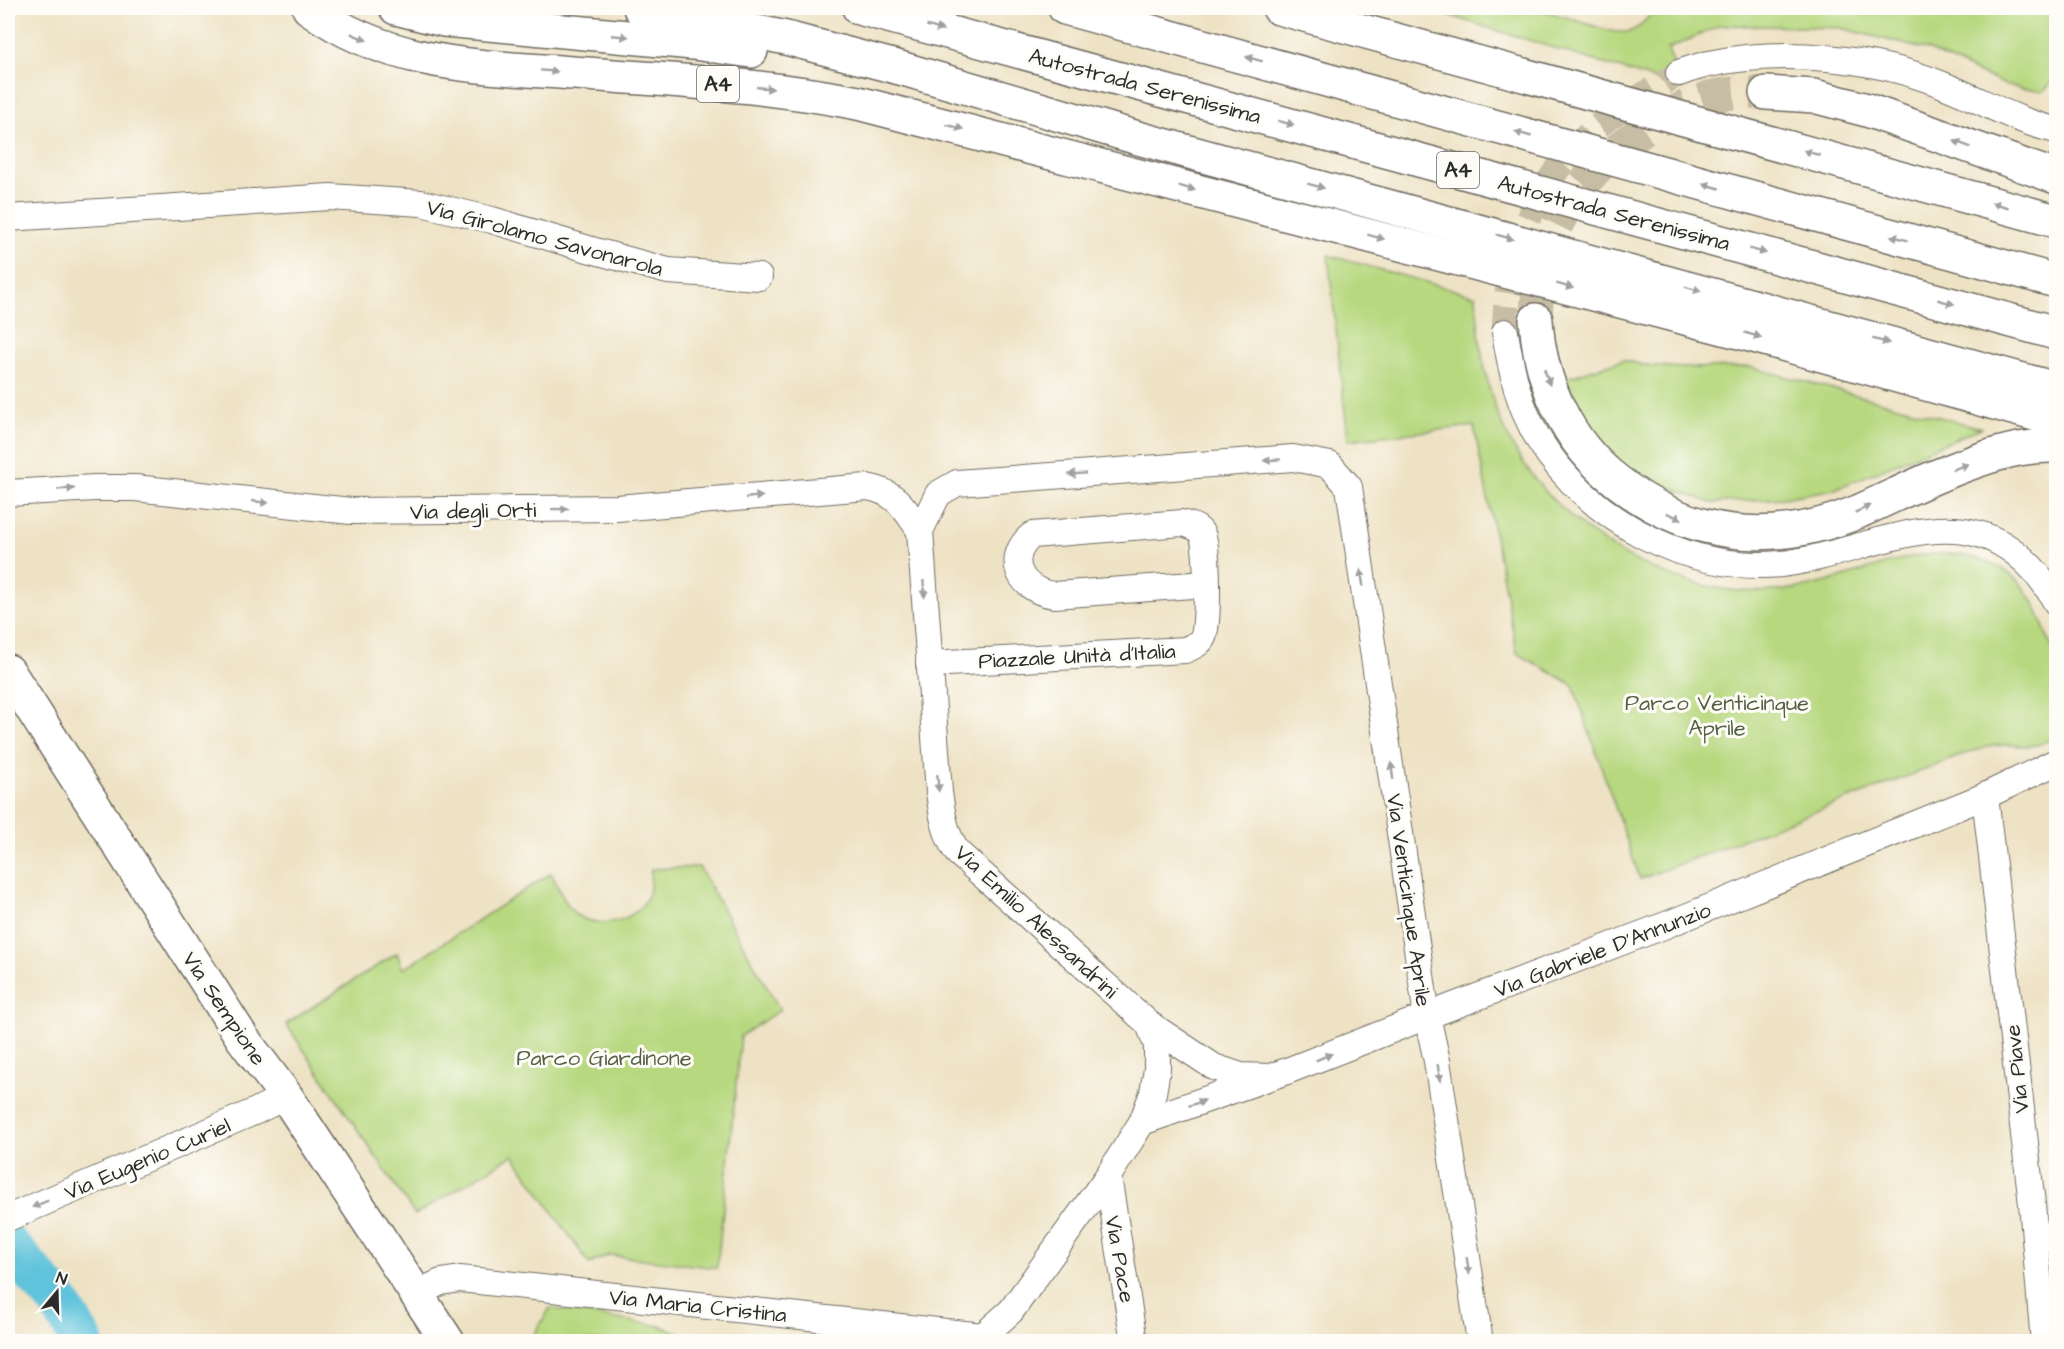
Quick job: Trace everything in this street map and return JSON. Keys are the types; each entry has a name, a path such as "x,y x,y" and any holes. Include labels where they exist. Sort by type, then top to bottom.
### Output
{"main road":[{"name":"A4","path":"309,8 353,35 382,47 448,63 760,87 878,107 1743,333 2056,420"},
{"path":"396,8 444,20 693,43 780,55 855,69 1138,138"},
{"path":"640,8 786,38 900,68 1138,138 2056,389"},
{"name":"Autostrada Serenissima","path":"859,8 2056,333"},
{"name":"A4","path":"1065,8 2056,281"},
{"path":"1279,8 2056,221"},
{"path":"1354,8 1522,55 1730,130"},
{"path":"1766,93 1814,96 1867,110 2056,177"},
{"path":"1536,320 1537,341 1543,366 1555,399 1575,438 1590,456 1606,473 1648,503 1672,516 1716,530 1775,533 1815,526 1860,511 1906,488 2001,452 2056,446"},
{"name":"Via Sempione","path":"8,671 243,1039 286,1096 448,1341"}],"street":[{"path":"1679,73 1712,63 1769,56 1859,63 1920,76 2007,114 2056,130"},
{"path":"2024,119 2056,117"},
{"name":"Via Girolamo Savonarola","path":"8,218 330,197 421,203 492,220 668,271 759,277"},
{"path":"1505,332 1510,365 1523,406 1538,438 1554,462 1582,494 1622,524 1658,543 1709,559 1737,564 1781,564 1828,555 1912,533 1956,530 1982,535 2020,555 2036,571 2056,602"},
{"name":"Via Venticinque Aprile","path":"920,531 938,494 957,483 1293,458 1330,465 1349,487 1427,1016 1437,1061 1480,1341"},
{"name":"Via degli Orti","path":"8,493 135,488 351,511 617,508 867,488 878,489 897,499 920,531"},
{"name":"Piazzale Unità d'Italia","path":"929,664 1185,650 1203,638 1206,627 1206,584 1206,545 1202,534 1196,527 1182,523 1032,535 1025,541 1018,565 1022,579 1030,588 1043,594 1206,584"},
{"name":"Via Emilio Alessandrini","path":"920,531 939,792 943,816 952,845 957,852 1149,1024 1214,1067 1241,1076 1269,1077"},
{"name":"Via Gabriele D'Annunzio","path":"1142,1122 1269,1077 1666,925 1985,796 2056,762"},
{"name":"Via Piave","path":"1985,796 2032,1204 2044,1341"},
{"path":"983,1339 1011,1311 1108,1176 1142,1122 1153,1093 1157,1069 1157,1046 1149,1024"},
{"name":"Via Eugenio Curiel","path":"9,1217 256,1112 286,1096"},
{"name":"Via Pace","path":"1108,1176 1134,1341"},
{"name":"Via Maria Cristina","path":"415,1294 441,1282 460,1279 983,1339"}],"green space":[{"path":"1425,8 1536,8 1614,32 1629,32 1639,27 1653,12 1661,12 1662,8 2056,8 2056,77 2043,92 2008,86 1928,50 1840,28 1721,25 1668,49 1682,88"},
{"name":"Parco Venticinque Aprile","path":"1328,255 1476,296 1479,334 1489,388 1510,441 1532,475 1559,506 1591,533 1626,556 1664,573 1704,585 1744,591 1800,588 1903,559 1937,554 1971,557 2002,569 2015,579 2030,596 2054,654 2058,698 2056,735 2037,745 2002,745 1981,748 1640,879 1573,685 1517,653 1474,426 1348,440"},
{"path":"1623,360 1643,365 1683,368 1750,367 1981,428 1835,489 1783,498 1712,503 1657,483 1621,465 1587,421 1566,378"},
{"name":"Parco Giardinone","path":"699,867 780,1010 741,1036 717,1268 609,1255 589,1264 513,1155 415,1215 286,1024 397,953 403,969 551,873 566,903 574,913 588,920 609,922 629,916 638,910 650,889 651,869"},
{"path":"550,1308 660,1326 698,1340 717,1341 530,1341"}],"waterway":[{"path":"8,1245 58,1301 83,1342"}],"tunnel":[{"path":"1505,332 1510,276 1517,249 1539,198 1554,174 1591,132 1623,108 1679,73"},
{"path":"1536,320 1541,269 1559,220 1588,178 1605,160 1646,128 1691,104 1709,97 1728,94 1766,93"}]}
